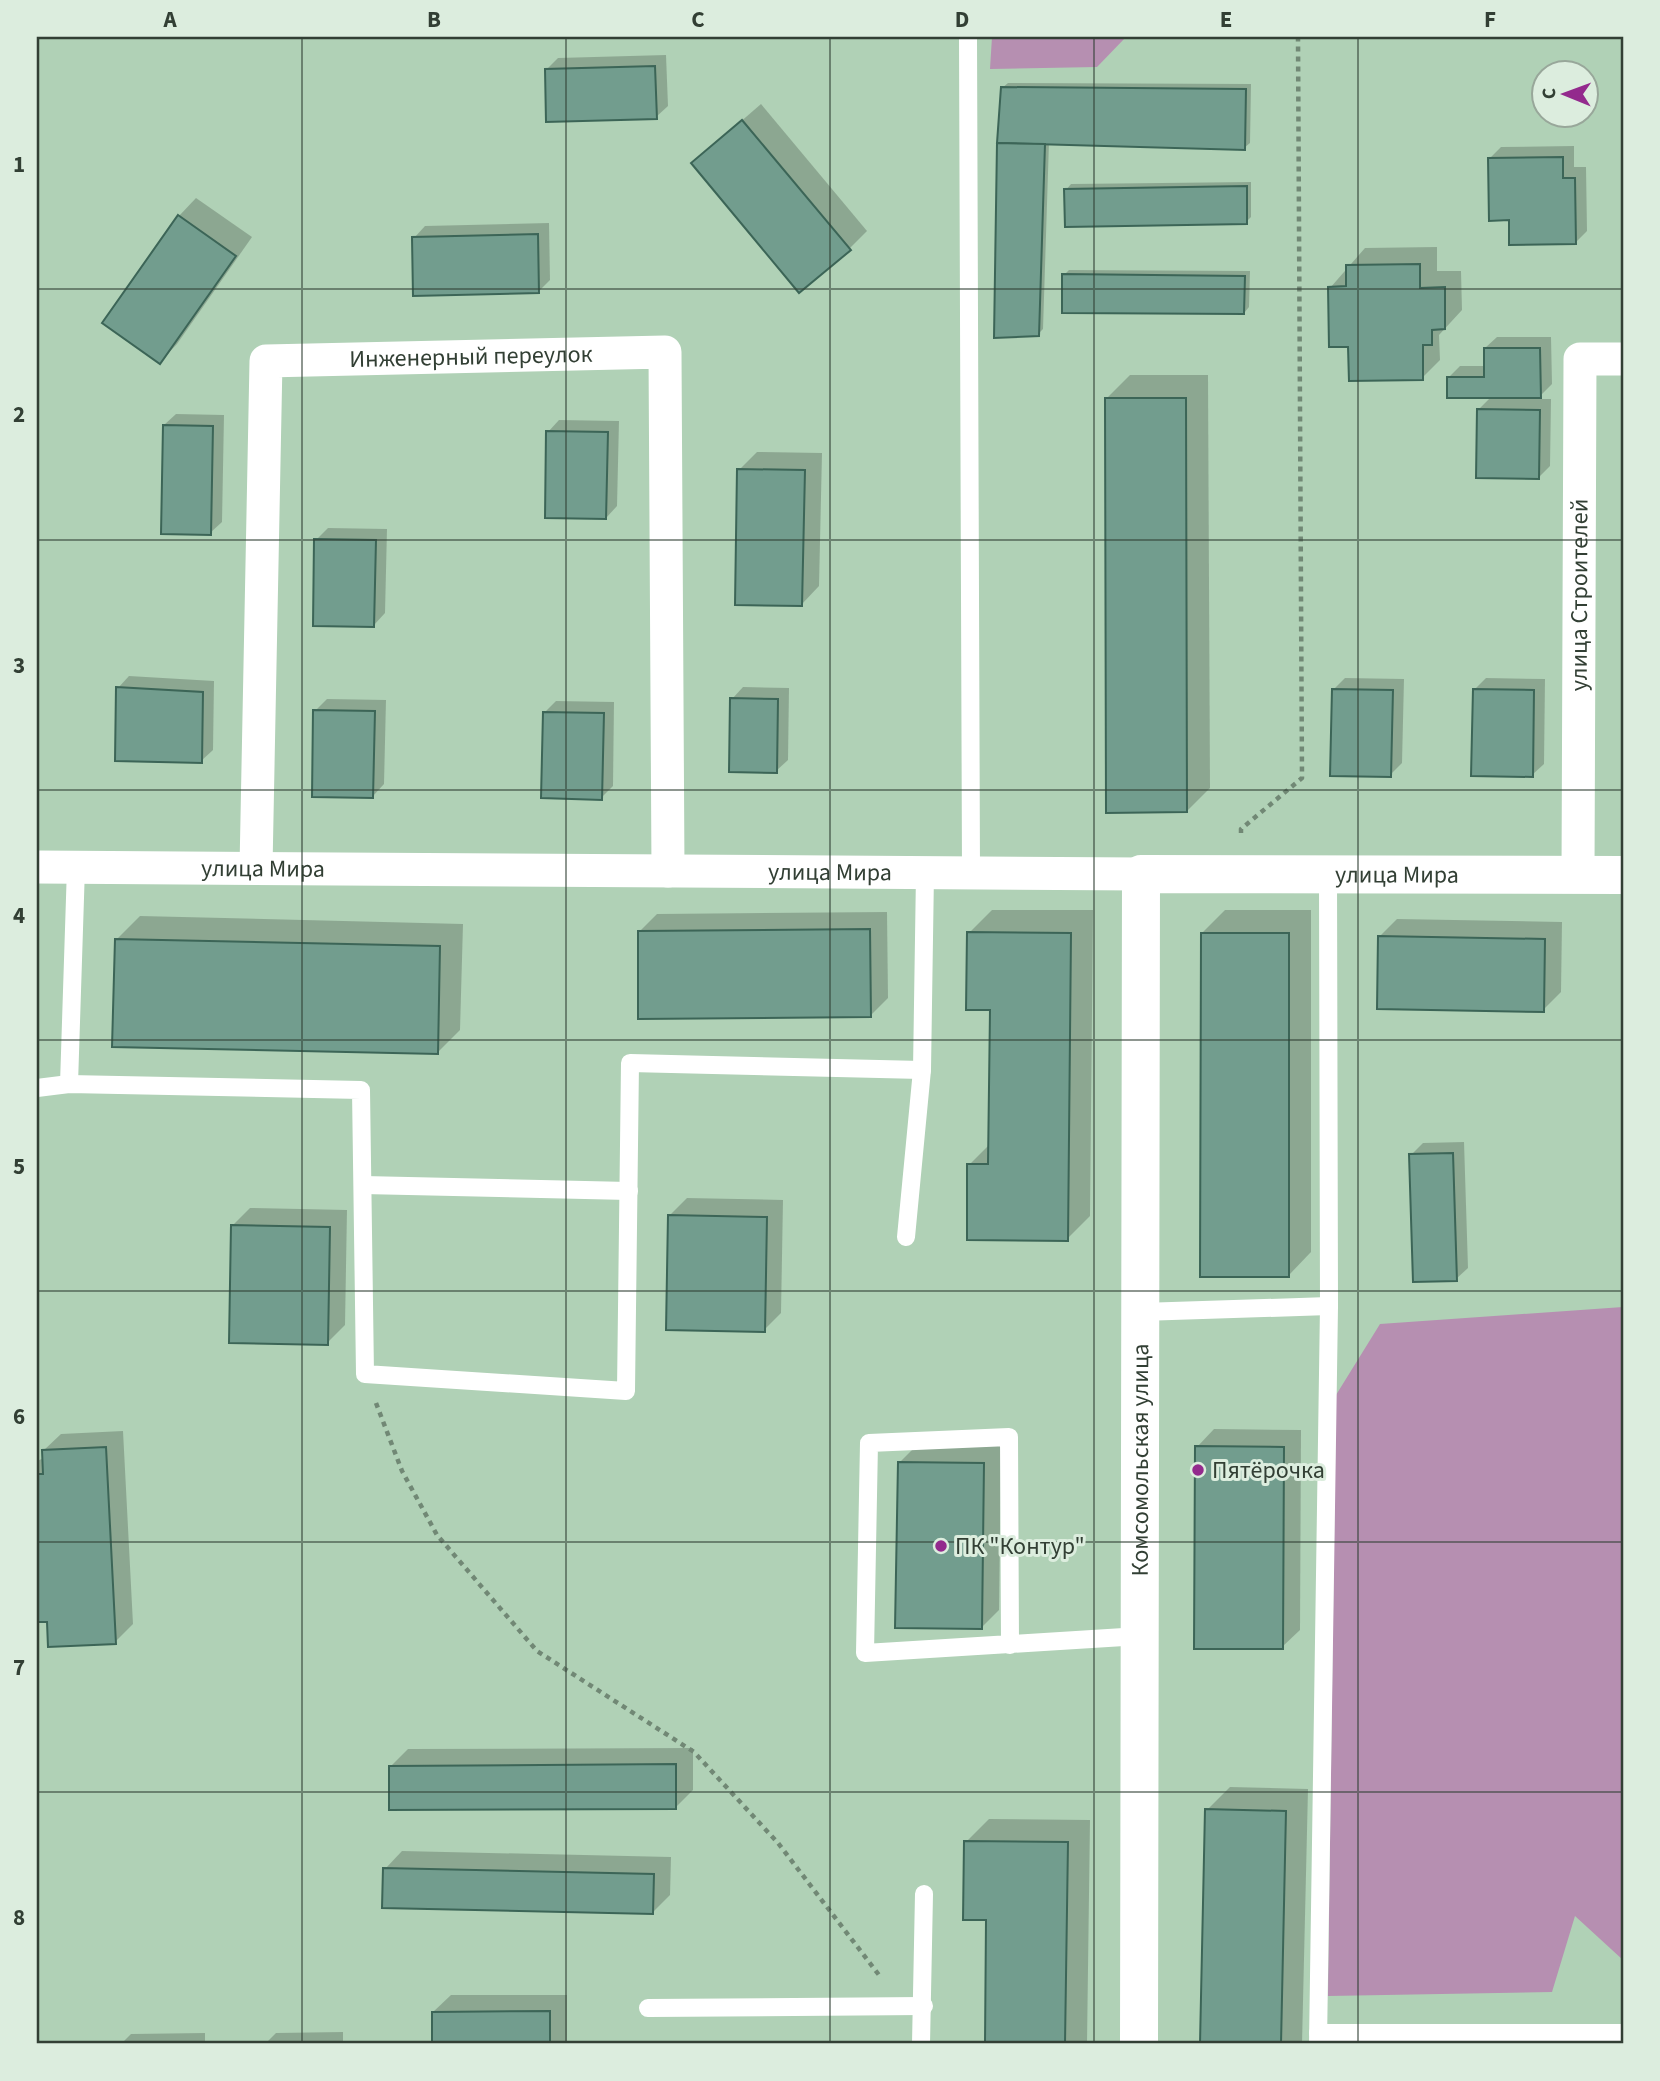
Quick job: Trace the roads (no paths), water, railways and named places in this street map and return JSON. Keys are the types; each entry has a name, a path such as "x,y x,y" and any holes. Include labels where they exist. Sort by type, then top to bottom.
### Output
{"street":[{"name":"Инженерный переулок","path":"256,869 266,361 665,352 668,872"},
{"name":"улица Строителей","path":"1578,875 1580,359 1623,359"},
{"name":"улица Мира","path":"37,867 1623,875"},
{"name":"Комсомольская улица","path":"1139,2044 1141,874"}],"lane":[{"path":"968,37 971,873"},
{"path":"69,1084 76,867"},
{"path":"906,1237 922,1070 925,873"},
{"path":"1328,875 1329,1306 1318,2038 1623,2033"},
{"path":"37,1088 69,1084 361,1090 365,1374 626,1391 630,1063 922,1070"},
{"path":"362,1185 629,1191"},
{"path":"1141,1311 1329,1306"},
{"path":"1010,1645 1009,1437 869,1443 866,1653 1010,1645 1140,1636"},
{"path":"921,2044 924,2006 924,1894"},
{"path":"648,2008 924,2006"}],"place":[{"name":"Пятёрочка","path":"1198,1470"},
{"name":"ПК \"Контур\"","path":"941,1546"}]}
